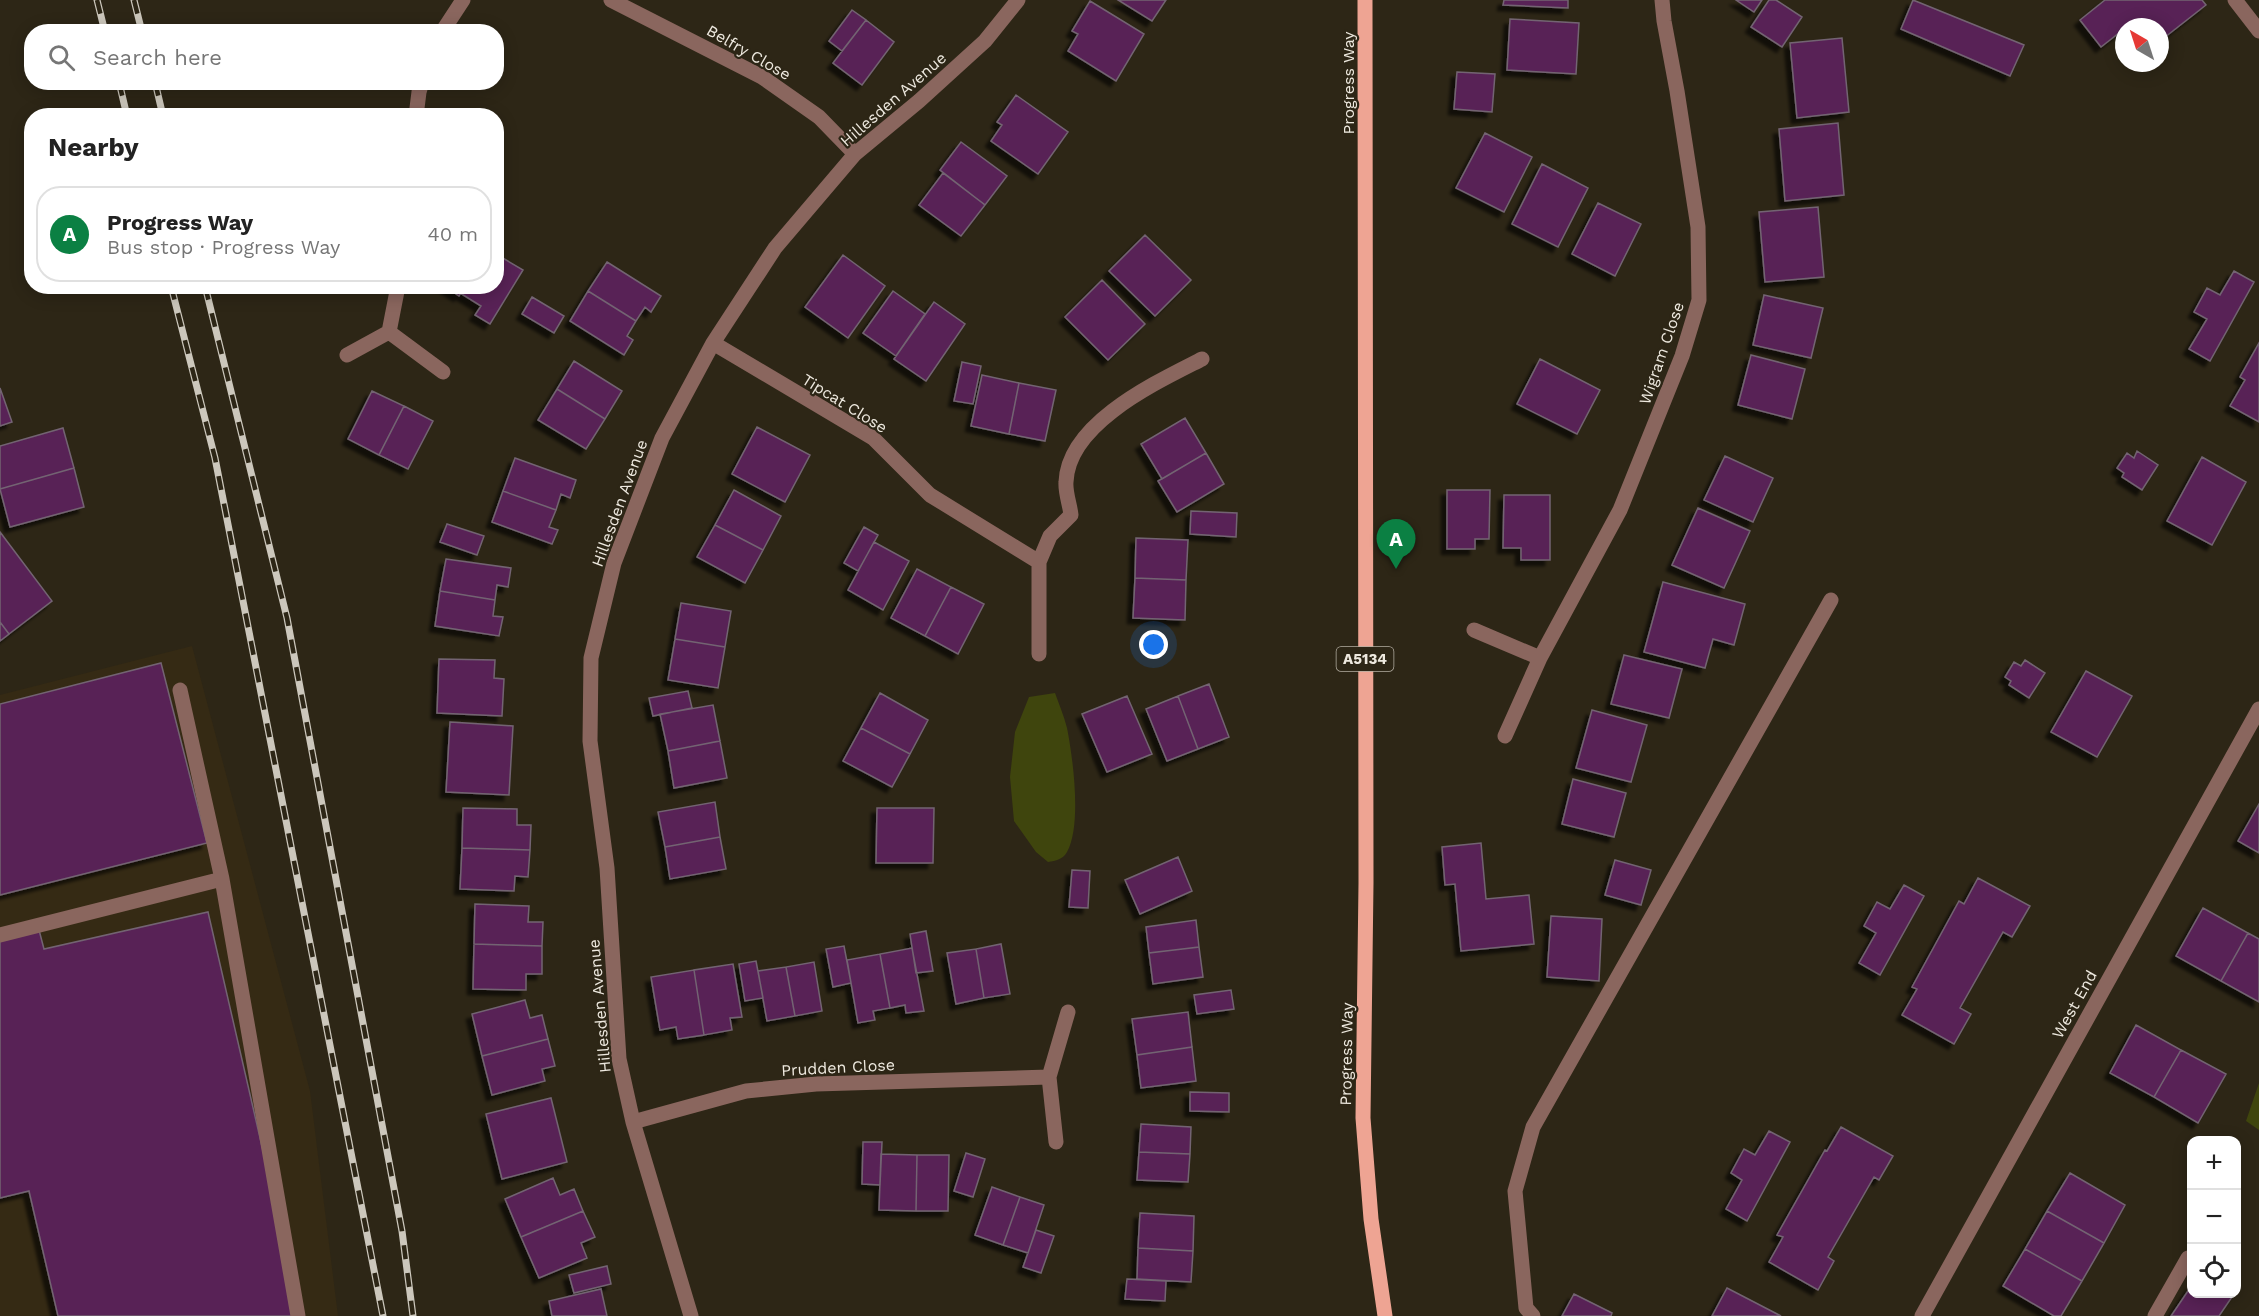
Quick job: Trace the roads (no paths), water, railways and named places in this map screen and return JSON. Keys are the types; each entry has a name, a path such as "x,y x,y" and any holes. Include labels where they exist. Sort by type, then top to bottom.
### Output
{"main road":[{"name":"Progress Way","path":"1365,0 1366,883 1363,1118 1371,1219 1385,1316"}],"street":[{"path":"447,24 463,0"},
{"name":"Belfry Close","path":"611,0 762,77 819,117 855,154"},
{"name":"Hillesden Avenue","path":"691,1316 633,1122 619,1059 607,868 590,741 591,658 614,563 662,438 712,344 775,248 855,154 919,101 985,41 1018,0"},
{"name":"Wigram Close","path":"1505,736 1540,658 1620,510 1682,356 1699,300 1698,227 1662,0"},
{"path":"2235,0 2259,31"},
{"path":"417,108 420,90"},
{"path":"347,356 389,332 396,294"},
{"path":"389,332 443,372"},
{"name":"Tipcat Close","path":"712,344 873,438 930,495 1040,562"},
{"path":"1039,654 1040,562 1050,536 1071,514 1066,482 1073,454 1100,420 1142,390 1202,359"},
{"path":"1533,1316 1526,1308 1515,1191 1533,1127 1831,600"},
{"path":"1474,630 1540,658"},
{"path":"180,690 222,879 298,1316"},
{"name":"West End","path":"1922,1316 2259,709"},
{"path":"0,935 222,879"},
{"path":"1056,1142 1049,1077 1068,1012"},
{"name":"Prudden Close","path":"633,1122 746,1091 816,1084 1049,1077"},
{"path":"2155,1316 2187,1260"}],"railway":[{"path":"97,0 103,24"},
{"path":"134,0 140,24"},
{"path":"121,90 125,108"},
{"path":"157,90 161,108"},
{"path":"173,294 215,458 383,1316"},
{"path":"207,294 287,618 402,1231 413,1316"}],"place":[{"name":"Progress Way","path":"1396,569"}]}
